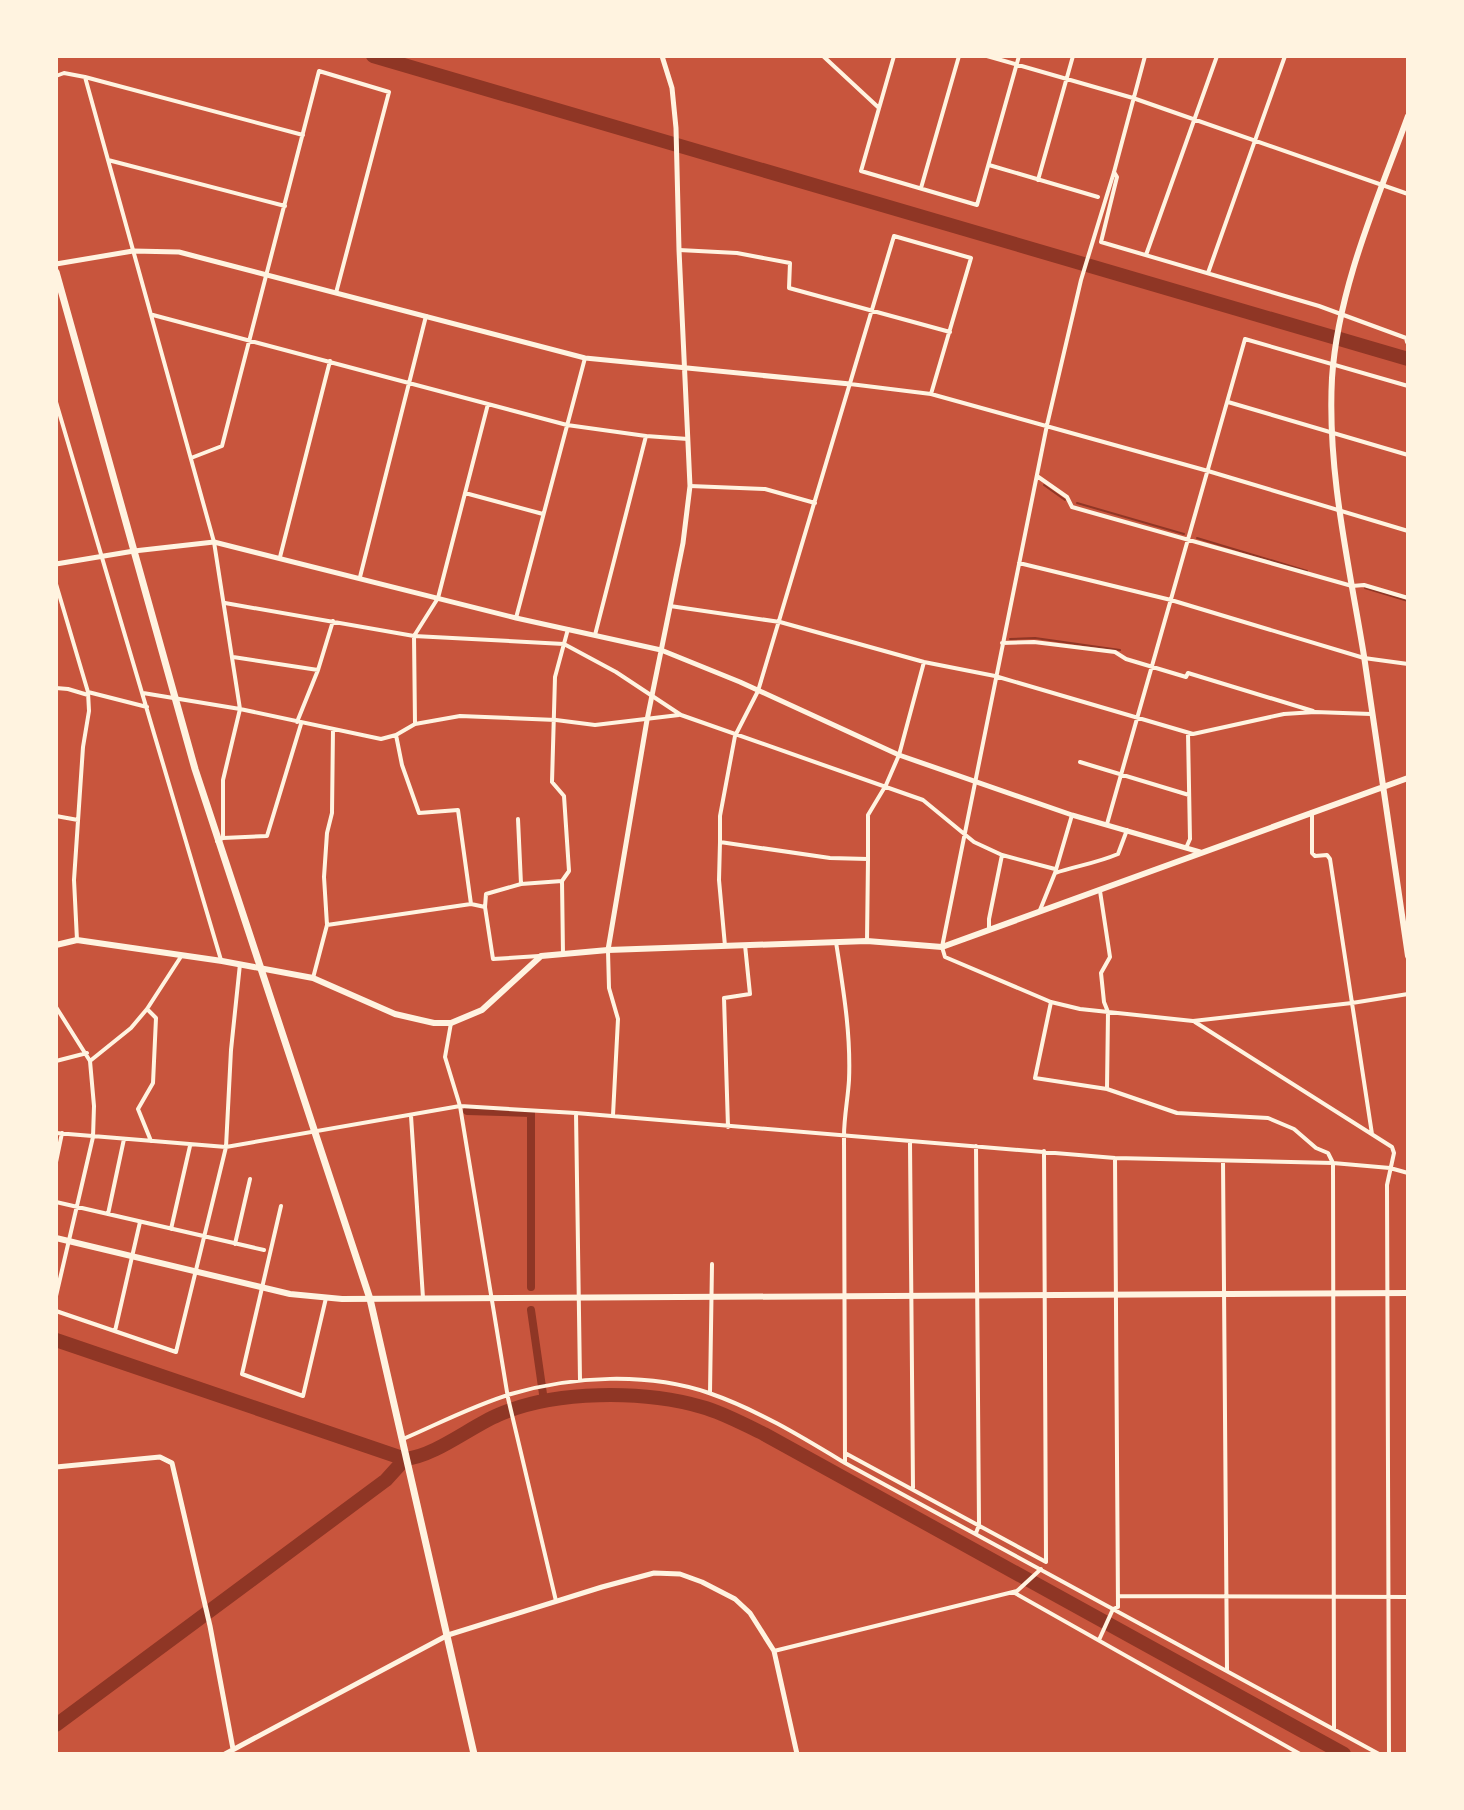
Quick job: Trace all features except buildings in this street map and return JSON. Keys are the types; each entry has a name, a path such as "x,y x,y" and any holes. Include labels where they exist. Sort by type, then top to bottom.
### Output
{"main road":[{"path":"1408,116 1349,282 1332,377 1331,438 1336,490 1408,956"},
{"path":"56,272 175,698 370,1299 474,1754"},
{"path":"56,945 77,940 313,978 409,1019 451,1023 482,1010 541,956 608,950 867,941 942,947 1408,778"},
{"path":"56,1238 262,1287 326,1298 1408,1293"}],"street":[{"path":"613,1115 618,1019 609,988 608,950 647,720 683,543 690,486 676,128 672,88 662,56"},
{"path":"823,56 879,108"},
{"path":"894,56 861,171 977,205 1019,56"},
{"path":"921,188 959,56"},
{"path":"987,56 1133,98 1408,194"},
{"path":"1038,180 1073,56"},
{"path":"1145,56 1081,280 1047,425 942,947 945,957 1051,1002 1080,1009 1193,1021 1408,994"},
{"path":"1146,255 1217,56"},
{"path":"1208,273 1285,56"},
{"path":"191,458 222,446 319,71 389,92 336,294"},
{"path":"56,76 64,73 85,77 303,135"},
{"path":"85,77 214,542 225,603 240,709 223,780 220,839 267,836 299,723 333,621"},
{"path":"108,160 285,206"},
{"path":"989,165 1098,197"},
{"path":"1114,172 1117,177 1101,242 1319,306 1406,338 1407,342"},
{"path":"725,946 719,880 720,816 735,736 758,691 780,622 894,236 971,258 931,394"},
{"path":"679,250 737,253 790,263 789,288 950,332"},
{"path":"56,264 133,251 179,252 585,358 686,366 931,394 1208,471 1408,531"},
{"path":"152,315 567,425 688,439"},
{"path":"360,577 426,316"},
{"path":"1107,824 1245,339 1408,386"},
{"path":"516,618 585,358"},
{"path":"280,557 330,361"},
{"path":"56,402 222,961"},
{"path":"1228,402 1408,455"},
{"path":"415,724 414,636 438,598 488,404"},
{"path":"595,635 646,436"},
{"path":"1037,476 1067,497 1072,507 1352,586 1364,585 1408,598"},
{"path":"690,486 765,489 815,503"},
{"path":"465,493 543,514"},
{"path":"56,564 214,542 516,618 661,650 899,755 1072,815 1200,852"},
{"path":"1019,563 1171,600 1364,658 1408,664"},
{"path":"56,584 88,694 74,880 77,940"},
{"path":"225,603 414,636 564,644 616,672 681,715 923,800 965,836 1002,855 1055,871 1094,864 1118,854 1127,830"},
{"path":"670,606 780,622 924,662 995,676 1188,733 1284,714 1371,714"},
{"path":"563,954 562,881 569,871 564,796 552,782 555,677 568,629"},
{"path":"1002,643 1034,642 1115,652 1151,667 1186,677 1188,673 1315,712"},
{"path":"233,657 318,670"},
{"path":"867,941 868,815 899,755 924,662"},
{"path":"56,688 147,707"},
{"path":"143,693 240,709 381,739 415,724 460,716 595,725 681,715"},
{"path":"313,978 327,925 324,877 327,833 332,813 333,729"},
{"path":"1186,848 1190,839 1188,733"},
{"path":"396,735 402,765 419,813 458,810 471,904"},
{"path":"1080,762 1189,795"},
{"path":"1312,812 1312,853 1315,856 1327,855 1330,859 1372,1134"},
{"path":"1040,910 1072,815"},
{"path":"56,816 78,820"},
{"path":"518,819 521,884"},
{"path":"720,842 830,858 868,859"},
{"path":"989,929 1002,855"},
{"path":"541,956 493,959 486,894 521,884 562,881"},
{"path":"1099,889 1110,957 1101,973 1108,1012 1107,1089"},
{"path":"327,925 471,904 485,907"},
{"path":"836,942 847,1010 849,1046 849,1083 844,1106 845,1463"},
{"path":"728,1127 724,998 750,994 745,945"},
{"path":"90,1061 131,1028 182,955"},
{"path":"56,1311 176,1352 226,1147 231,1050 240,964"},
{"path":"1051,1002 1035,1078 1107,1089 1177,1113 1268,1118 1294,1129 1316,1148 1328,1153 1333,1163 1334,1729"},
{"path":"56,1007 87,1053 94,1106 93,1137 56,1296"},
{"path":"147,1009 156,1018 153,1083 138,1109 151,1141"},
{"path":"1193,1021 1392,1147 1394,1153 1387,1185 1389,1754"},
{"path":"451,1023 445,1057 460,1106 508,1397 556,1601"},
{"path":"56,1061 87,1053"},
{"path":"56,1162 59,1133 226,1147 460,1106 613,1115 1115,1158 1333,1163 1390,1168 1408,1173"},
{"path":"576,1113 580,1380"},
{"path":"411,1116 423,1298"},
{"path":"108,1214 124,1139"},
{"path":"910,1142 913,1488"},
{"path":"171,1229 190,1146"},
{"path":"976,1146 979,1525 976,1533"},
{"path":"845,1453 1046,1562 1044,1151"},
{"path":"1100,1638 1118,1607 1115,1158"},
{"path":"1223,1161 1227,1671"},
{"path":"235,1244 250,1179"},
{"path":"56,1202 264,1250"},
{"path":"281,1206 242,1374 303,1396 326,1298"},
{"path":"115,1331 140,1222"},
{"path":"710,1393 712,1264"},
{"path":"404,1442 508,1397 545,1385 580,1380 669,1383 710,1393 777,1423 1113,1611 1379,1754"},
{"path":"56,1467 160,1457 172,1463 210,1626 233,1749"},
{"path":"774,1651 1013,1592 1039,1570"},
{"path":"225,1754 448,1635 647,1574 680,1574 719,1589 735,1599 756,1620 774,1651 797,1754"},
{"path":"1013,1592 1100,1638 1300,1754"},
{"path":"1118,1596 1408,1597"}],"waterway":[{"path":"373,56 1408,359"},
{"path":"1044,485 1065,500"},
{"path":"1077,503 1184,534"},
{"path":"1197,538 1307,571"},
{"path":"1365,588 1408,601"},
{"path":"1010,639 1035,638 1120,650"},
{"path":"467,1111 531,1113 531,1287"},
{"path":"531,1310 544,1401"},
{"path":"56,1340 405,1459 428,1453 498,1415 545,1401 626,1395 679,1401 710,1409 764,1434 1344,1754"},
{"path":"56,1725 386,1480 405,1459"}]}
